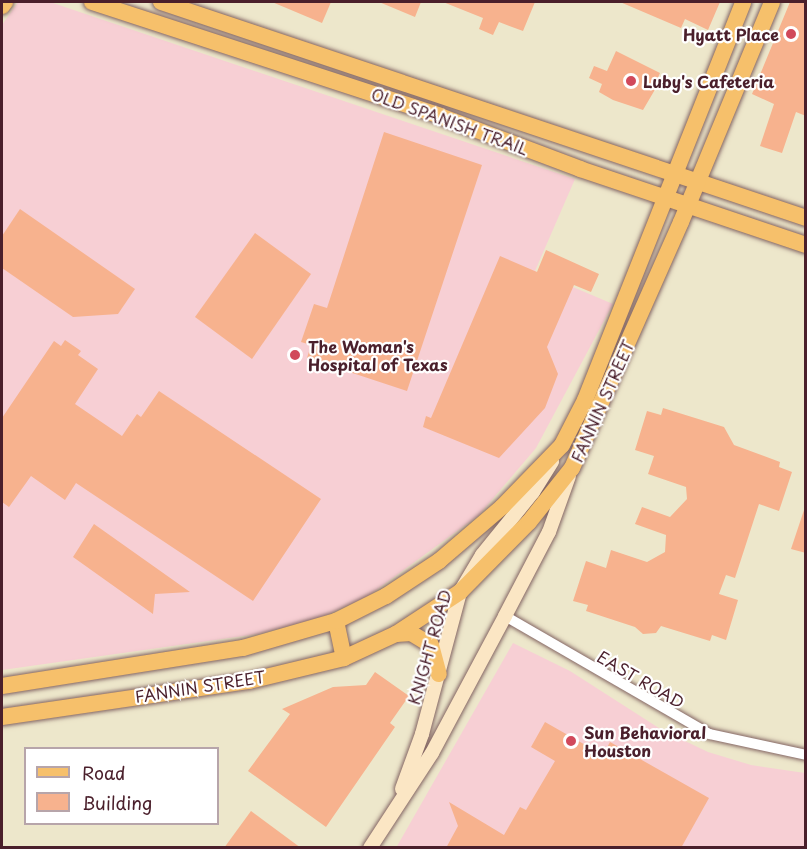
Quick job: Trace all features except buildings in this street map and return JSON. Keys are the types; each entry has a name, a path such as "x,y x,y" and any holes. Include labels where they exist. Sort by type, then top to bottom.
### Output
{"main road":[{"path":"2,6 5,2"},
{"name":"OLD SPANISH TRAIL","path":"92,2 127,7 286,65 437,115 688,206 806,245"},
{"name":"OLD SPANISH TRAIL","path":"161,2 443,94 806,218"},
{"name":"FANNIN STREET","path":"2,686 243,648 336,621 386,596 440,561 502,507 562,445 594,379 743,2"},
{"name":"FANNIN STREET","path":"2,717 249,681 344,657 396,634 460,592 541,509 572,468 688,206 772,2"},
{"path":"252,53 259,33"},
{"path":"286,65 303,60 323,66 341,61"},
{"path":"437,115 443,94"},
{"path":"594,379 610,385"},
{"path":"336,621 344,657"},
{"path":"396,634 411,633 431,645 439,674"}],"street":[{"name":"KNIGHT ROAD","path":"394,811 439,674 460,592 488,547 533,492 562,445"},
{"name":"KNIGHT ROAD","path":"370,848 432,753 506,616 549,532 572,468"},
{"name":"EAST ROAD","path":"506,616 709,734 806,756"}],"shaded area":[{"name":"The Woman's Hospital of Texas","path":"18,2 50,2 575,179 535,271 613,304 536,448 479,515 368,596 322,617 258,634 2,670 2,25"},
{"name":"Sun Behavioral Houston","path":"513,643 570,671 662,730 708,752 751,765 805,773 805,847 396,848"}],"place":[{"name":"Hyatt Place","path":"791,34"},
{"name":"Luby's Cafeteria","path":"631,81"},
{"name":"The Woman's Hospital of Texas","path":"295,355"},
{"name":"Sun Behavioral Houston","path":"571,741"}]}
